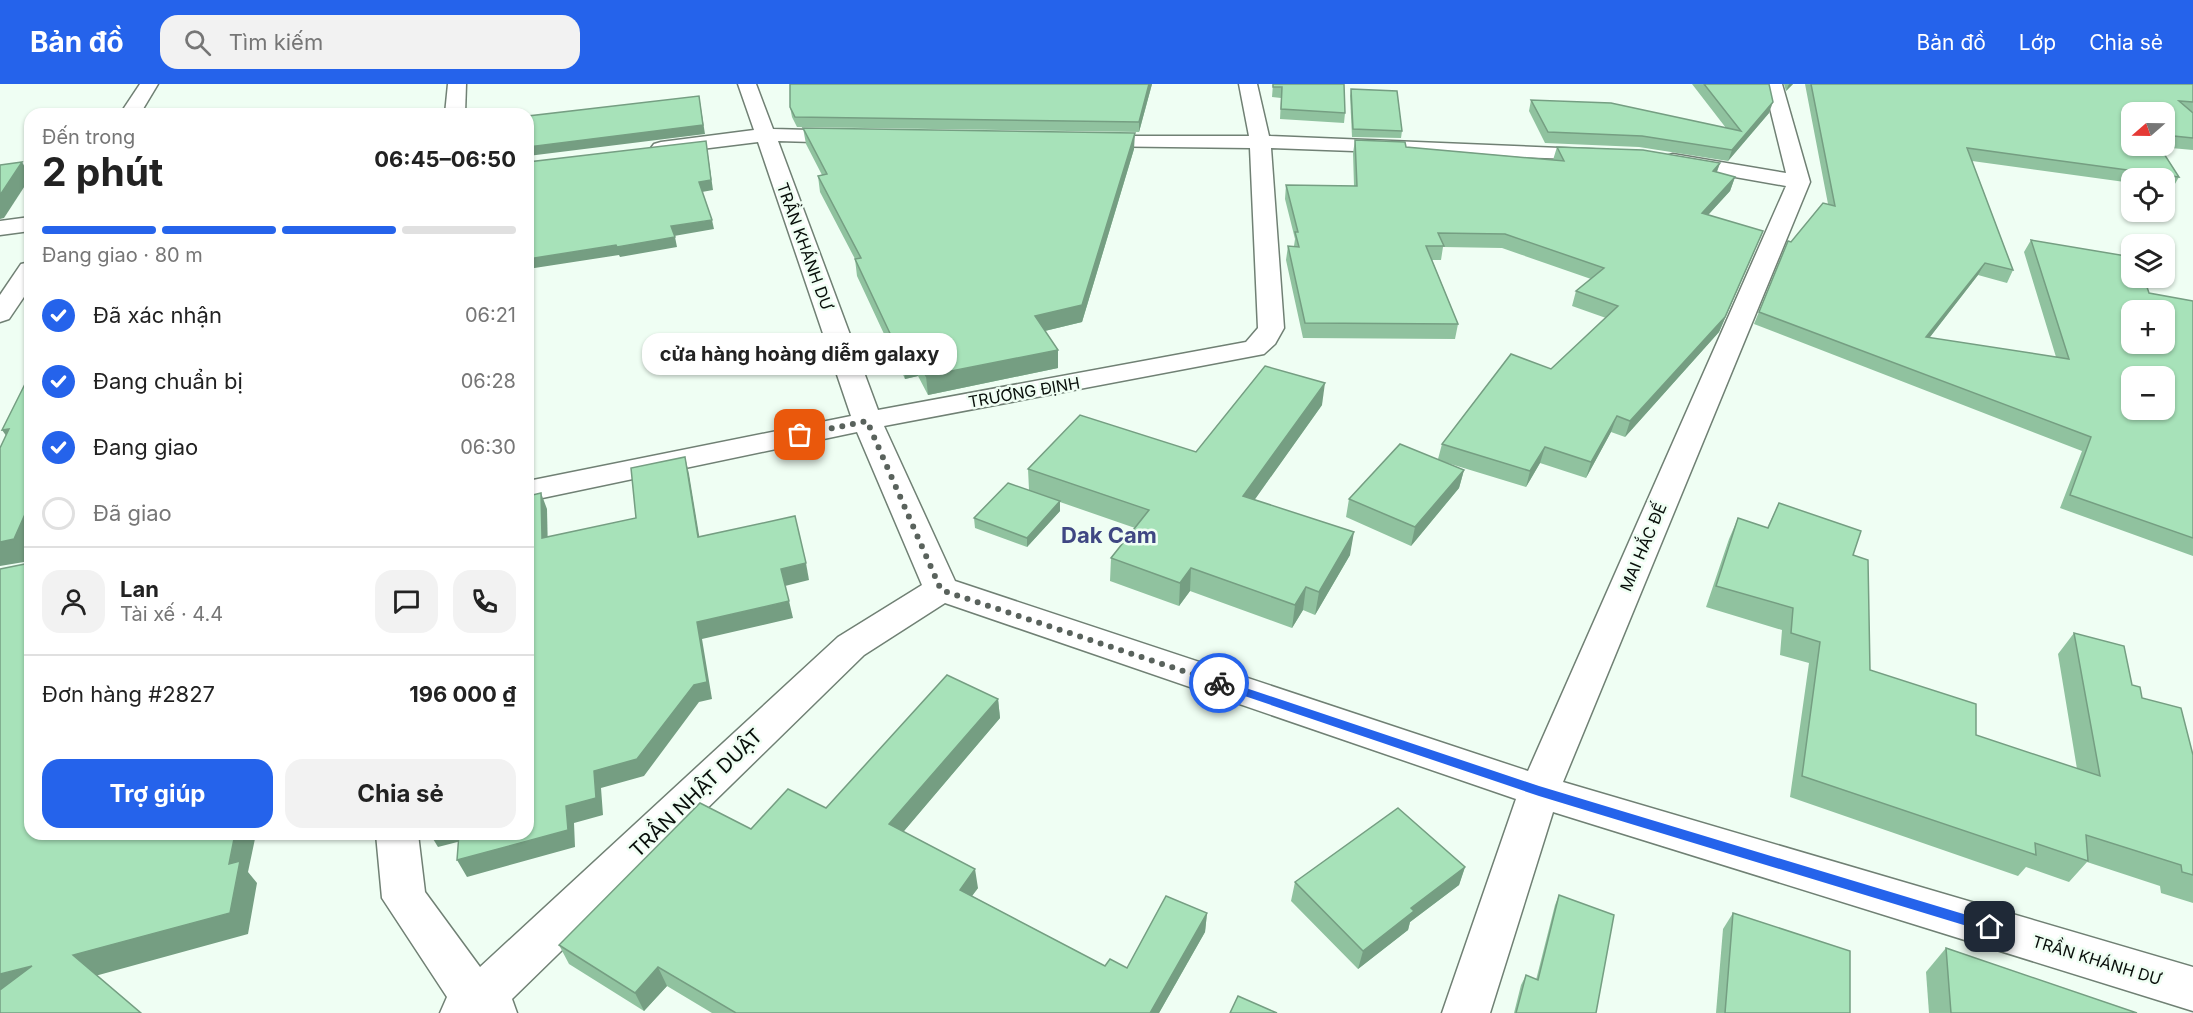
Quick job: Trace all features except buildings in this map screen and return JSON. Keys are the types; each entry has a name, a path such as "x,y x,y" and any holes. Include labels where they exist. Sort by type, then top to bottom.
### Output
{"street":[{"path":"134,108 149,84"},
{"path":"455,108 457,84"},
{"name":"TRẦN KHÁNH DƯ","path":"747,84 867,421 941,590 1539,791 2193,989"},
{"name":"TRƯƠNG ĐỊNH","path":"534,490 867,421 1255,348 1266,338 1271,328 1260,142 1248,84"},
{"path":"1658,157 1799,182 1773,84"},
{"path":"647,150 765,135 872,137"},
{"path":"1072,140 1260,142 1627,154"},
{"name":"MAI HẮC ĐẾ","path":"1466,1013 1539,791 1799,182"},
{"path":"0,228 24,225"},
{"path":"0,314 24,277"},
{"name":"TRẦN NHẬT DUẬT","path":"479,1009 851,646 941,590"},
{"path":"398,840 404,898 479,1009"}],"way so far":[{"path":"800,435 867,421 941,590 1219,683"}],"place":[{"name":"cửa hàng hoàng diễm galaxy","path":"800,435"}],"district":[{"name":"Dak Cam","path":"1109,535"}],"route":[{"path":"1219,683 1539,791 1990,927"}]}
